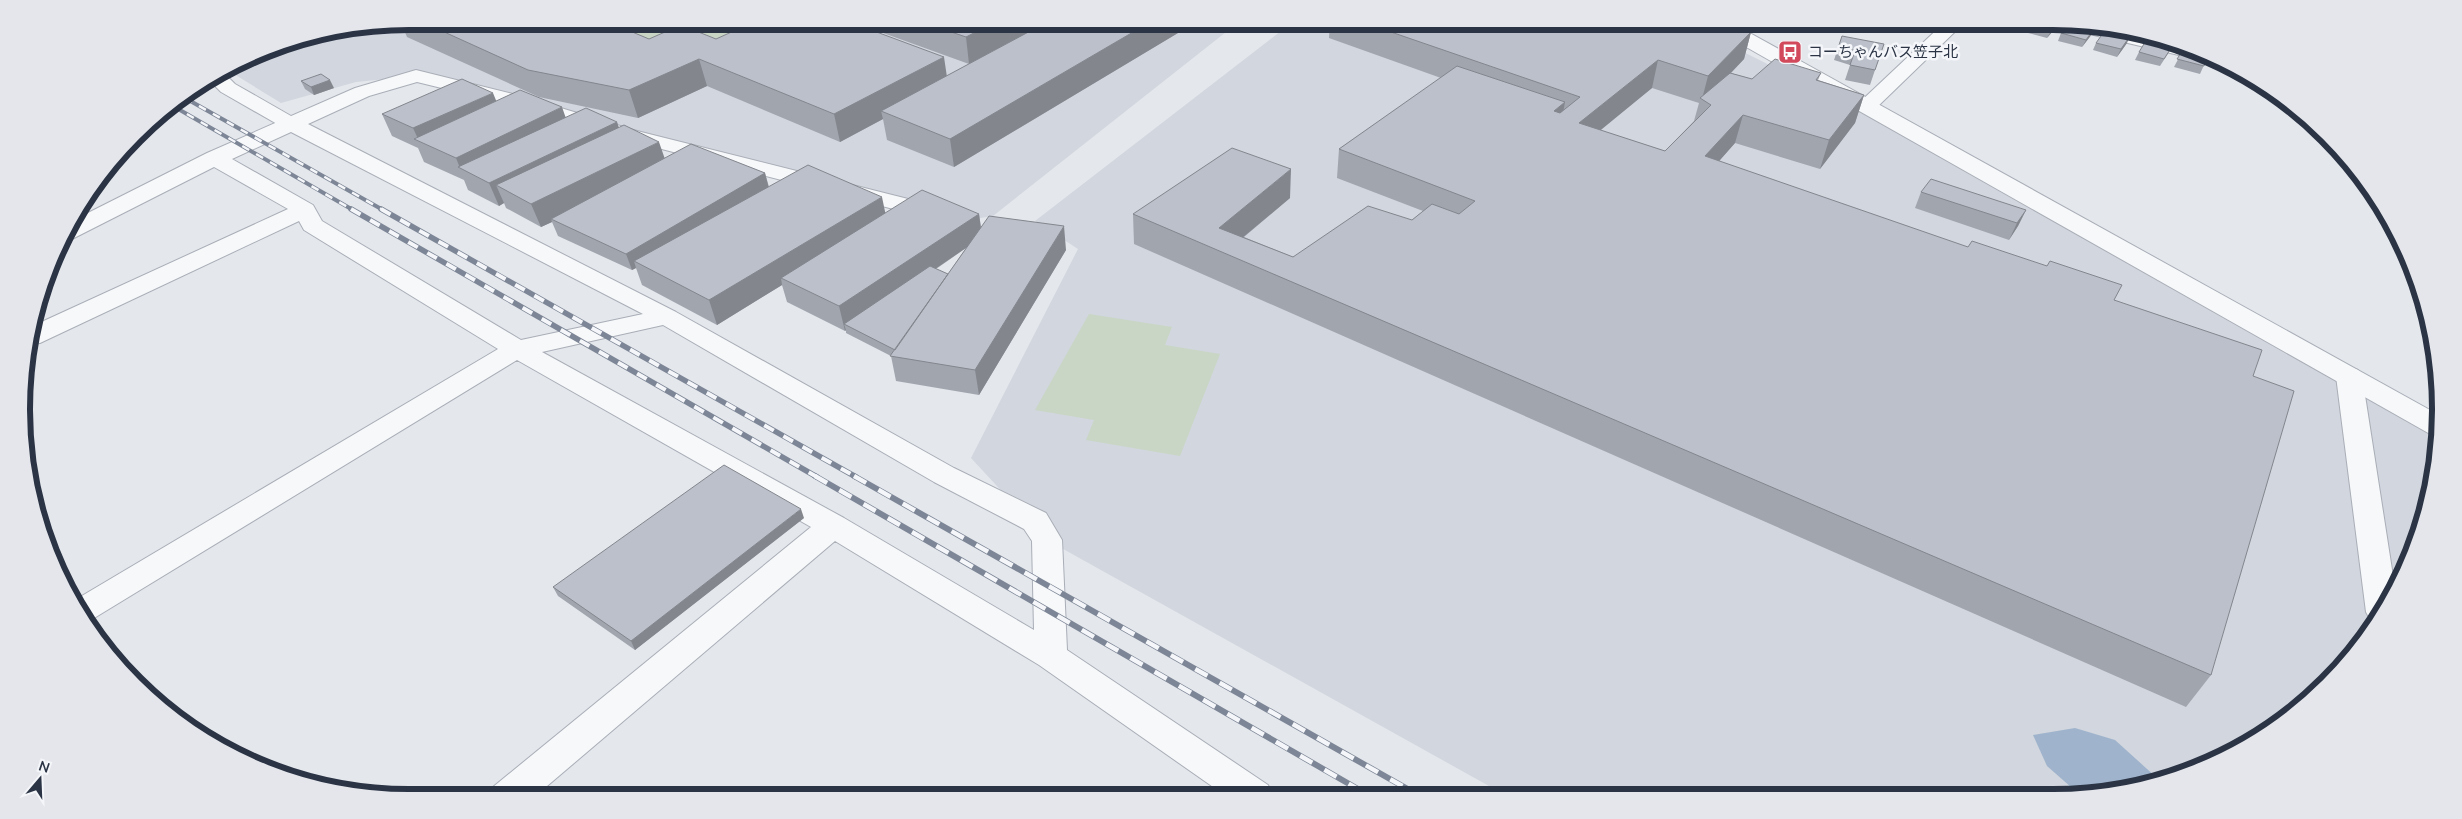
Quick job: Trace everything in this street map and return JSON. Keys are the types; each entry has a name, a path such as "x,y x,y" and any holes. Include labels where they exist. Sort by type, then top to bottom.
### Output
{"street":[{"path":"1744,30 1867,106 2431,422"},
{"path":"1867,106 1947,30"},
{"path":"2122,36 2143,41"},
{"path":"78,226 215,158 362,92 416,76 514,100 639,137 948,216"},
{"path":"221,81 228,88 291,124 404,180 667,317 944,476 1035,521 1047,540 1051,656"},
{"path":"215,158 304,210 312,225 517,349 833,526 1051,656 1245,789"},
{"path":"37,334 304,210"},
{"path":"87,608 517,349 667,317"},
{"path":"2350,376 2380,600"},
{"path":"517,789 833,526"}],"shaded area":[{"path":"1229,30 993,216 968,220 416,76 356,82 281,103 233,74 264,59 311,43 335,37 385,31"},
{"path":"1282,30 1699,30 1856,108 2431,426 2425,484 2412,531 2393,577 2368,620 2338,660 2303,695 2263,725 2220,750 2174,769 2127,782 2102,786 2052,789 1494,789 1047,540 971,458 1078,249 1035,221"}],"green space":[{"path":"586,30 736,30 662,63"},
{"path":"1089,314 1172,327 1165,345 1220,354 1180,456 1086,440 1094,420 1035,410"}],"water":[{"path":"2075,728 2115,740 2154,775 2102,786 2072,788 2047,766 2033,735"}],"building":[{"path":"440,30 628,30 649,39 670,30 694,30 716,39 736,30 871,30 944,57 834,114 699,59 629,90 528,70"},
{"path":"945,30 980,30 966,37"},
{"path":"1032,30 1137,30 950,139 881,111"},
{"path":"1385,30 1744,30 1751,32 1708,76 1658,60 1579,123 1665,151 1711,105 1700,98 1730,73 1752,79 1775,59 1821,73 1816,80 1864,95 1829,140 1743,115 1705,156 1968,247 1972,241 2047,266 2050,261 2122,285 2114,300 2262,350 2253,376 2294,391 2211,675 1133,214 1232,148 1291,169 1219,228 1293,257 1368,206 1412,220 1432,204 1459,214 1475,201 1339,149 1457,66 1565,102 1554,111 1560,113 1580,97"},
{"path":"2063,30 2091,32 2086,40 2061,33"},
{"path":"2103,33 2129,37 2121,49 2096,43"},
{"path":"1842,36 1884,44 1875,70 1850,65 1855,51 1839,45"},
{"path":"2145,42 2170,49 2164,59 2139,52"},
{"path":"2181,53 2205,62 2204,66 2177,59"},
{"path":"321,74 330,80 311,87 301,81"},
{"path":"462,79 493,93 413,128 382,114"},
{"path":"520,90 562,107 456,158 414,139"},
{"path":"586,108 617,122 489,183 458,167"},
{"path":"624,125 659,142 531,204 496,185"},
{"path":"691,144 765,173 626,254 551,219"},
{"path":"808,165 882,197 709,300 634,261"},
{"path":"1931,179 2026,210 2017,223 1921,192"},
{"path":"922,190 979,214 839,306 781,278"},
{"path":"989,216 1064,226 975,370 890,356"},
{"path":"930,266 948,274 895,350 844,324"},
{"path":"724,465 801,509 631,641 553,587"}],"railway":[{"path":"189,100 383,210"},
{"path":"177,109 353,210"},
{"path":"351,209 817,477"},
{"path":"381,209 856,477"},
{"path":"815,476 1358,789"},
{"path":"854,476 1408,789"}],"place":[{"name":"コーちゃんバス笠子北","path":"1790,52"}]}
